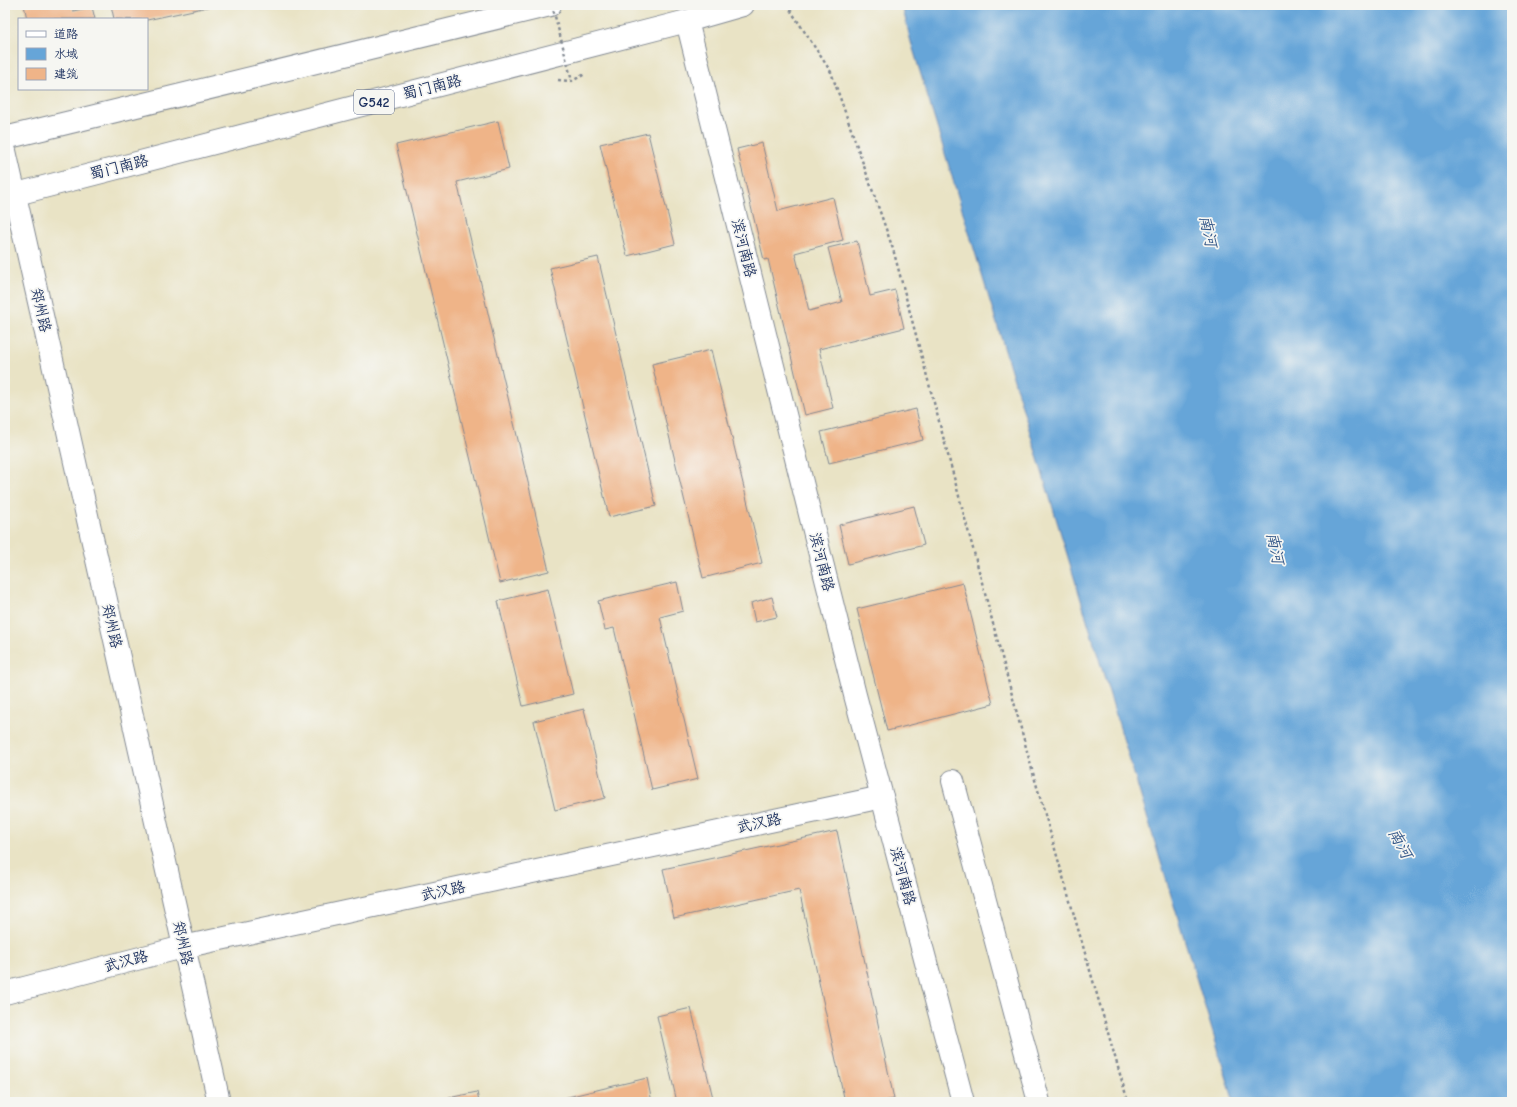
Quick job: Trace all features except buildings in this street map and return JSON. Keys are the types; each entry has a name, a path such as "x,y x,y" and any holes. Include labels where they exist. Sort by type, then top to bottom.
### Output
{"main road":[{"path":"5,138 551,5"},
{"name":"蜀门南路","path":"10,195 687,21 743,5"},
{"name":"滨河南路","path":"687,21 855,695 963,1102"},
{"name":"郑州路","path":"5,151 10,195 219,1102"},
{"path":"954,781 1039,1102"},
{"name":"武汉路","path":"5,993 183,947 882,797"}],"path":[{"path":"551,5 572,81"},
{"path":"787,5 831,72 893,249 1031,766 1128,1102"}],"water":[{"name":"南河","path":"902,5 1512,5 1512,1102 1234,1102 911,42"}]}
